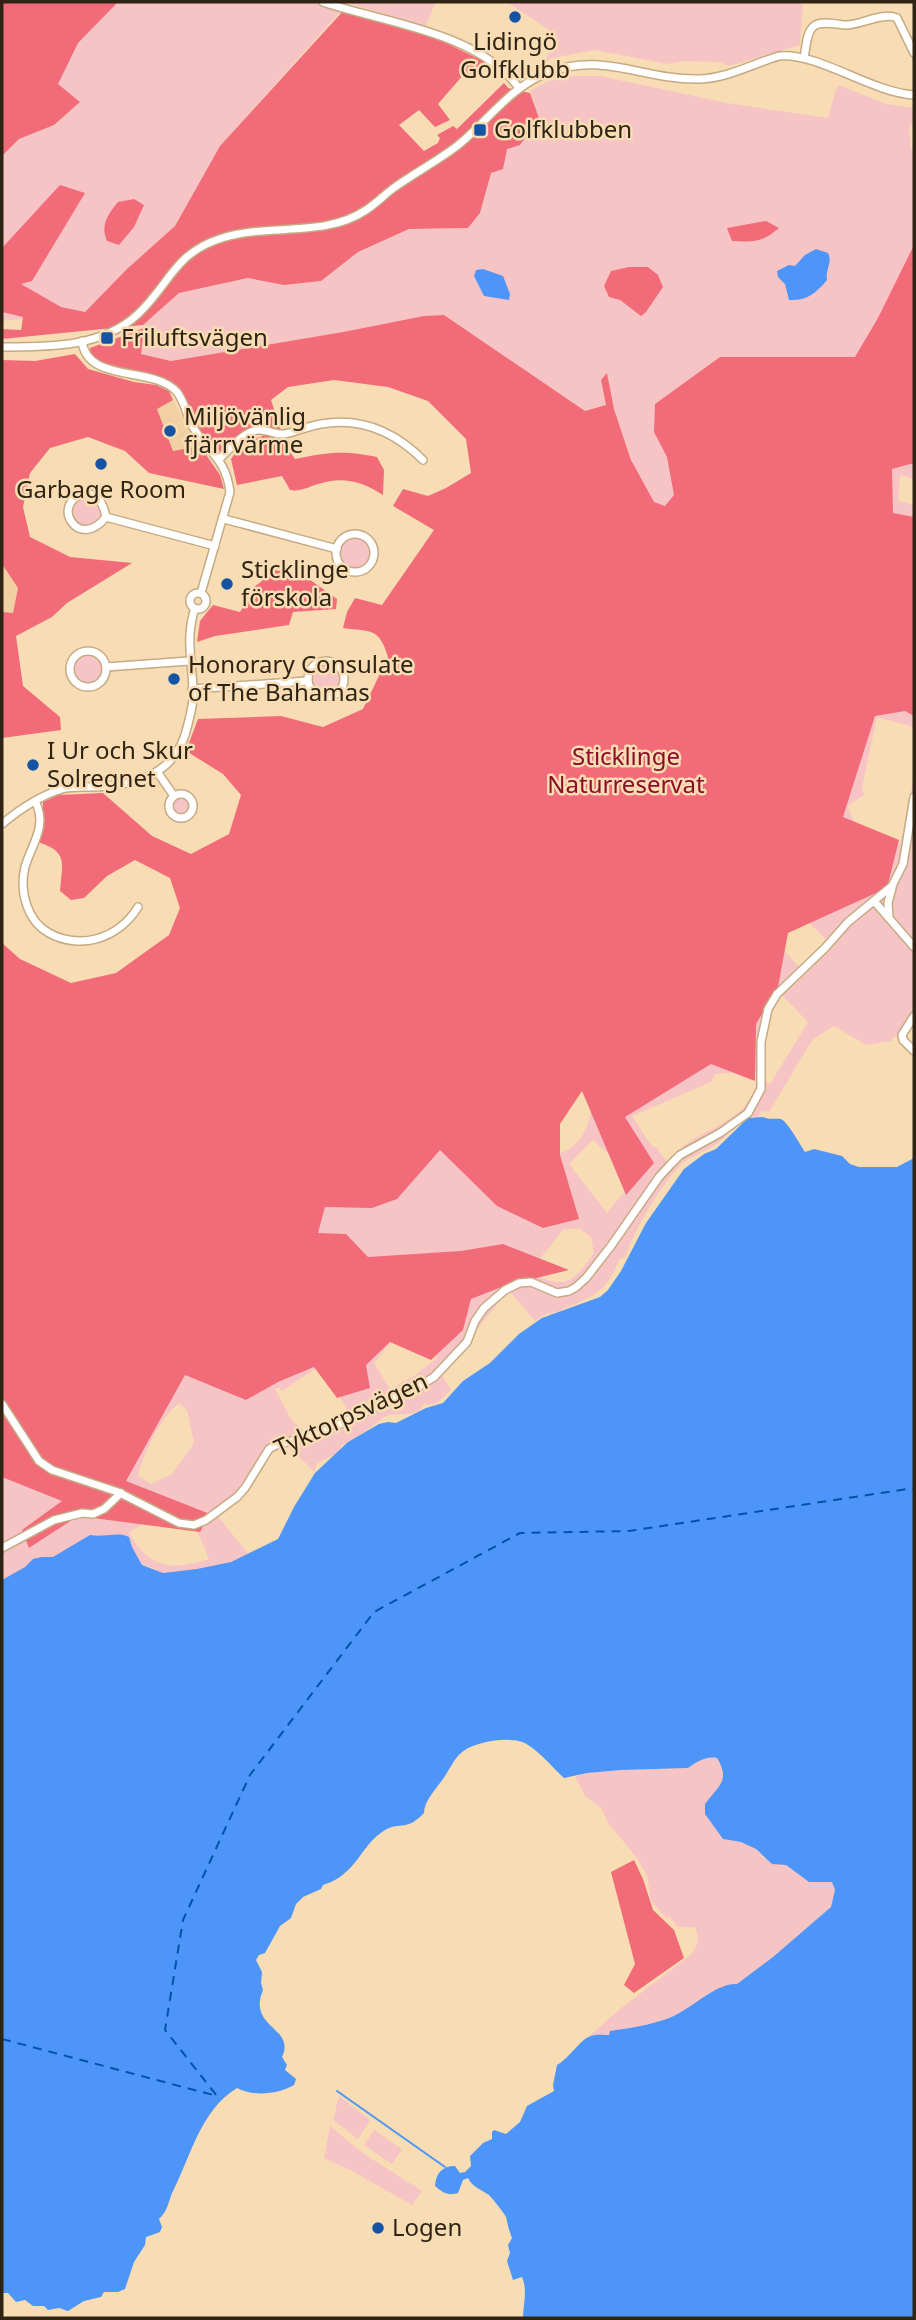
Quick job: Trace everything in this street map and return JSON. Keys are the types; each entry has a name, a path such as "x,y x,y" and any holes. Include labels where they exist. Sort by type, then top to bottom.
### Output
{"street":[{"path":"323,2 428,32 468,48 490,60 510,76 519,88"},
{"path":"804,58 809,34 816,24 848,25 890,16 897,18 914,52"},
{"path":"2,348 41,347 82,341 127,323 151,300 187,256 222,238 342,223 367,210 392,188 456,146 519,88 562,67 605,64 670,78 696,79 733,73 788,55 804,58 889,91 914,95"},
{"path":"2,824 35,801 64,788 127,784 158,773 167,765 183,739 190,717 192,689 189,637 195,608 191,597 201,593 230,492 229,480 219,459 192,426 177,392 160,381 102,367 90,361 82,341"},
{"path":"219,459 251,431 260,429 284,434 322,424 344,422 380,429 411,448 423,460"},
{"path":"91,494 103,504 106,516 96,527 88,530 78,528 70,520 70,501 77,495 91,494"},
{"path":"106,516 215,546"},
{"path":"224,519 337,548"},
{"path":"361,535 372,545 374,556 368,567 351,572 341,566 336,555 337,548 347,536 361,535"},
{"path":"84,651 96,653 106,667 103,679 93,686 75,682 70,671 72,659 84,651"},
{"path":"106,667 190,661"},
{"path":"324,661 338,666 344,675 342,687 329,697 317,695 307,681 312,667 324,661"},
{"path":"192,689 307,681"},
{"path":"158,773 174,796"},
{"name":"Tyktorpsvägen","path":"2,1404 40,1461 52,1470 121,1493 180,1523 194,1525 206,1520 245,1488 269,1449 319,1434 434,1377 467,1342 475,1321 484,1308 505,1290 519,1283 531,1282 557,1293 576,1287 611,1246 671,1164 680,1155 720,1133 748,1113 761,1089 761,1042 765,1017 772,1000 848,922 892,886 903,864 914,797"},
{"path":"35,801 40,814 40,829 25,866 22,882 26,905 37,923 61,938 86,941 120,928 138,907"},
{"path":"889,918 888,903 892,886"},
{"path":"874,901 914,947"},
{"path":"914,1016 902,1035 903,1040 914,1051"},
{"path":"2,1548 54,1520 82,1513 93,1514 104,1509 121,1493"}],"shaded area":[{"path":"173,400 200,446 173,451 157,408"},
{"path":"2,564 18,588 13,614 2,612"}],"green space":[{"path":"2,2 118,2 78,43 58,84 80,102 54,125 19,139 2,156"},
{"name":"Lidingö Golfklubb","path":"118,2 436,2 425,26 348,3 220,146 175,226 85,312 2,321 2,156 19,139 54,125 80,102 57,85 77,43"},
{"name":"Lidingö Golfklubb","path":"507,2 803,2 800,45 729,66 719,62 686,61 668,64 595,50 552,58 543,64 557,35"},
{"path":"344,10 438,39 485,62 474,73 464,74 438,104 450,120 435,127 419,110 399,125 424,151 438,143 440,138 437,135 453,126 457,129 504,83 508,88 530,93 539,118 520,145 507,149 503,169 491,173 480,213 468,228 409,229 358,252 321,281 284,285 248,278 179,293 143,325 2,339 2,329 21,330 23,317 2,312 2,248 60,185 85,193 32,281 21,284 61,307 85,312 175,226 220,146"},
{"name":"Sticklinge Naturreservat","path":"573,76 600,76 727,103 828,118 839,85 886,104 914,108 914,119 909,128 911,150 914,151 914,479 900,475 898,501 914,505 914,727 877,717 862,788 864,795 847,806 859,830 900,845 914,777 914,1019 898,1039 895,1036 891,1041 866,1045 834,1026 812,1040 769,1112 761,1111 757,1119 754,1116 743,1122 715,1145 687,1160 670,1177 642,1220 626,1257 619,1259 604,1287 557,1314 548,1313 535,1321 509,1291 442,1375 451,1390 437,1403 425,1403 417,1412 384,1417 341,1446 340,1451 316,1465 315,1472 288,1447 269,1453 249,1486 216,1514 250,1556 230,1561 227,1566 164,1575 143,1565 2,1599 2,986 111,1020 633,464 614,409 607,374 601,380 606,405 585,411 444,315 424,316 171,361 141,354 143,325 179,293 249,278 284,285 321,281 358,252 409,229 468,228 480,213 491,173 507,148 539,118 530,91 549,81","holes":["721,357 783,358 655,404","802,915 828,942 800,968 774,939","782,995 808,1022 770,1084 765,1082 764,1059 765,1036 771,1014","758,1071 755,1087 742,1109 686,1144 668,1164 657,1148 651,1145 632,1116 711,1082 715,1074","555,1086 594,1093 585,1130 575,1145 558,1154","593,1140 635,1178 607,1213 569,1164","564,1229 580,1229 591,1237 594,1253 568,1281 552,1281 530,1273","414,1323 437,1358 414,1376 390,1389 374,1363 398,1333","323,1364 349,1414 330,1424 305,1431 292,1421 275,1389 279,1387 282,1391","179,1403 187,1410 194,1443 172,1474 151,1484 138,1476 159,1427","155,1515 196,1528 209,1559 173,1566 154,1560 137,1545 129,1533"]},
{"path":"134,199 144,205 134,227 119,245 107,241 104,230 111,211 118,202"},
{"path":"766,221 779,228 757,241 732,241 727,228"},
{"name":"Sticklinge Naturreservat","path":"914,245 914,463 892,469 893,513 914,517 914,716 905,711 875,716 843,817 899,840 887,888 788,933 778,987 756,1024 755,1081 711,1064 625,1117 654,1163 626,1195 582,1091 560,1124 560,1155 579,1219 543,1228 497,1206 440,1150 397,1199 372,1208 325,1207 318,1233 346,1234 368,1257 461,1251 503,1244 569,1270 504,1286 471,1299 463,1330 431,1360 390,1342 366,1365 370,1388 337,1398 314,1367 278,1382 246,1400 185,1375 126,1481 210,1514 200,1532 78,1516 29,1548 22,1530 62,1501 2,1477 2,943 20,959 71,983 116,973 169,935 180,908 170,878 135,860 107,876 84,898 71,900 60,891 62,866 59,855 55,850 38,842 43,824 43,802 58,795 103,793 152,836 191,854 229,834 241,795 223,774 186,751 198,719 281,716 323,727 363,709 388,657 381,640 373,633 343,628 347,612 355,598 382,605 434,530 393,506 403,489 428,496 471,473 466,439 428,401 388,387 334,380 288,387 271,400 281,431 262,427 221,452 205,438 176,386 156,376 100,362 91,355 90,348 144,328 141,354 171,361 424,316 444,315 585,411 606,405 601,380 607,373 614,409 631,460 654,502 665,506 674,495 667,457 654,432 655,404 720,357 855,357 878,318"},
{"path":"648,267 658,275 663,287 641,316 620,300 609,297 604,286 611,271"},
{"path":"75,354 88,369 134,382 156,385 169,391 173,400 157,409 173,451 200,446 220,475 224,489 149,473 125,451 88,437 50,448 30,473 23,507 30,537 70,557 132,563 67,603 52,617 16,636 23,686 60,717 61,730 2,738 2,612 13,613 18,588 2,564 2,360 35,361"},
{"path":"267,435 281,439 295,459 336,453 377,457 384,470 383,495 360,483 344,480 301,490 290,490 282,476 237,485 231,459 246,443"},
{"path":"87,497 97,501 101,511 97,521 87,525 77,521 73,511 77,501"},
{"path":"355,538 366,542 370,553 366,564 355,568 344,564 340,553 344,542"},
{"path":"265,569 302,574 337,599 336,609 293,612 289,625 215,636 197,642 200,621 213,605 240,612 246,602 255,599 257,595 254,587 262,581"},
{"path":"88,655 98,659 102,669 98,679 88,683 78,679 74,669 78,659"},
{"path":"326,664 336,669 341,679 336,689 326,694 316,689 311,679 316,669"},
{"path":"182,798 188,801 191,807 188,813 182,816 176,813 173,807 176,801"},
{"path":"711,1757 717,1758 722,1778 718,1788 705,1804 723,1839 741,1842 756,1849 764,1858 786,1865 809,1882 832,1882 835,1890 831,1907 737,1984 708,1994 693,2006 671,2017 645,2026 611,2031 609,2035 587,2038 688,1957 698,1940 695,1927 677,1927 651,1900 647,1876 637,1858 608,1823 602,1809 585,1796 575,1777 586,1773 621,1770 688,1768"},
{"path":"634,1860 653,1910 674,1930 684,1958 634,1993 624,1985 635,1964 611,1872"},
{"path":"339,2096 370,2120 358,2139 333,2120"},
{"path":"330,2126 364,2154 422,2191 412,2205 324,2158"},
{"path":"374,2130 402,2149 392,2164 364,2145"}],"water":[{"path":"816,249 828,253 827,280 811,295 789,300 785,284 778,277 777,271 789,265 795,266 805,255"},
{"path":"483,269 503,276 510,294 509,300 484,296 474,276 476,270"},
{"path":"763,1117 784,1121 805,1152 814,1149 842,1156 850,1164 859,1167 897,1167 914,1158 914,2318 523,2318 525,2287 522,2277 513,2280 507,2261 510,2253 508,2245 512,2238 505,2215 489,2195 468,2178 463,2180 458,2193 443,2192 435,2186 438,2174 450,2166 455,2166 460,2173 465,2172 471,2166 470,2156 483,2143 492,2139 494,2130 506,2134 520,2122 527,2106 554,2091 557,2065 587,2038 609,2035 610,2031 669,2018 720,1988 737,1984 831,1907 835,1890 832,1882 809,1882 786,1865 772,1864 756,1849 741,1842 723,1839 705,1814 705,1804 723,1778 717,1758 705,1759 688,1768 621,1770 564,1778 528,1745 514,1740 496,1740 462,1752 429,1798 424,1813 418,1819 385,1830 369,1844 344,1874 303,1897 296,1904 291,1918 280,1926 265,1953 259,1955 256,1960 262,1972 261,2012 283,2039 285,2047 282,2057 287,2065 285,2070 296,2079 294,2085 281,2091 266,2093 251,2093 237,2088 214,2108 198,2134 167,2208 159,2219 162,2227 160,2232 146,2237 125,2289 104,2292 101,2297 84,2301 68,2311 59,2308 48,2310 44,2306 33,2306 25,2300 16,2302 8,2293 2,2293 2,1580 25,1567 33,1559 53,1557 90,1535 129,1537 142,1565 163,1573 231,1562 278,1539 315,1473 348,1442 379,1424 396,1423 443,1403 463,1381 490,1363 519,1334 542,1318 600,1297 621,1271 646,1223 684,1169 704,1154 716,1149 748,1118"}],"waterway":[{"path":"337,2091 445,2167"}],"ferry route":[{"path":"2,2039 217,2096 165,2030 183,1920 250,1775 374,1612 520,1533 629,1531 914,1488"}],"place":[{"name":"Lidingö Golfklubb","path":"515,17"},
{"name":"Golfklubben","path":"480,130"},
{"name":"Friluftsvägen","path":"107,338"},
{"name":"Miljövänlig fjärrvärme","path":"170,431"},
{"name":"Garbage Room","path":"101,464"},
{"name":"Sticklinge förskola","path":"227,584"},
{"name":"Honorary Consulate of The Bahamas","path":"174,679"},
{"name":"I Ur och Skur Solregnet","path":"33,765"},
{"name":"Logen","path":"378,2228"}]}
